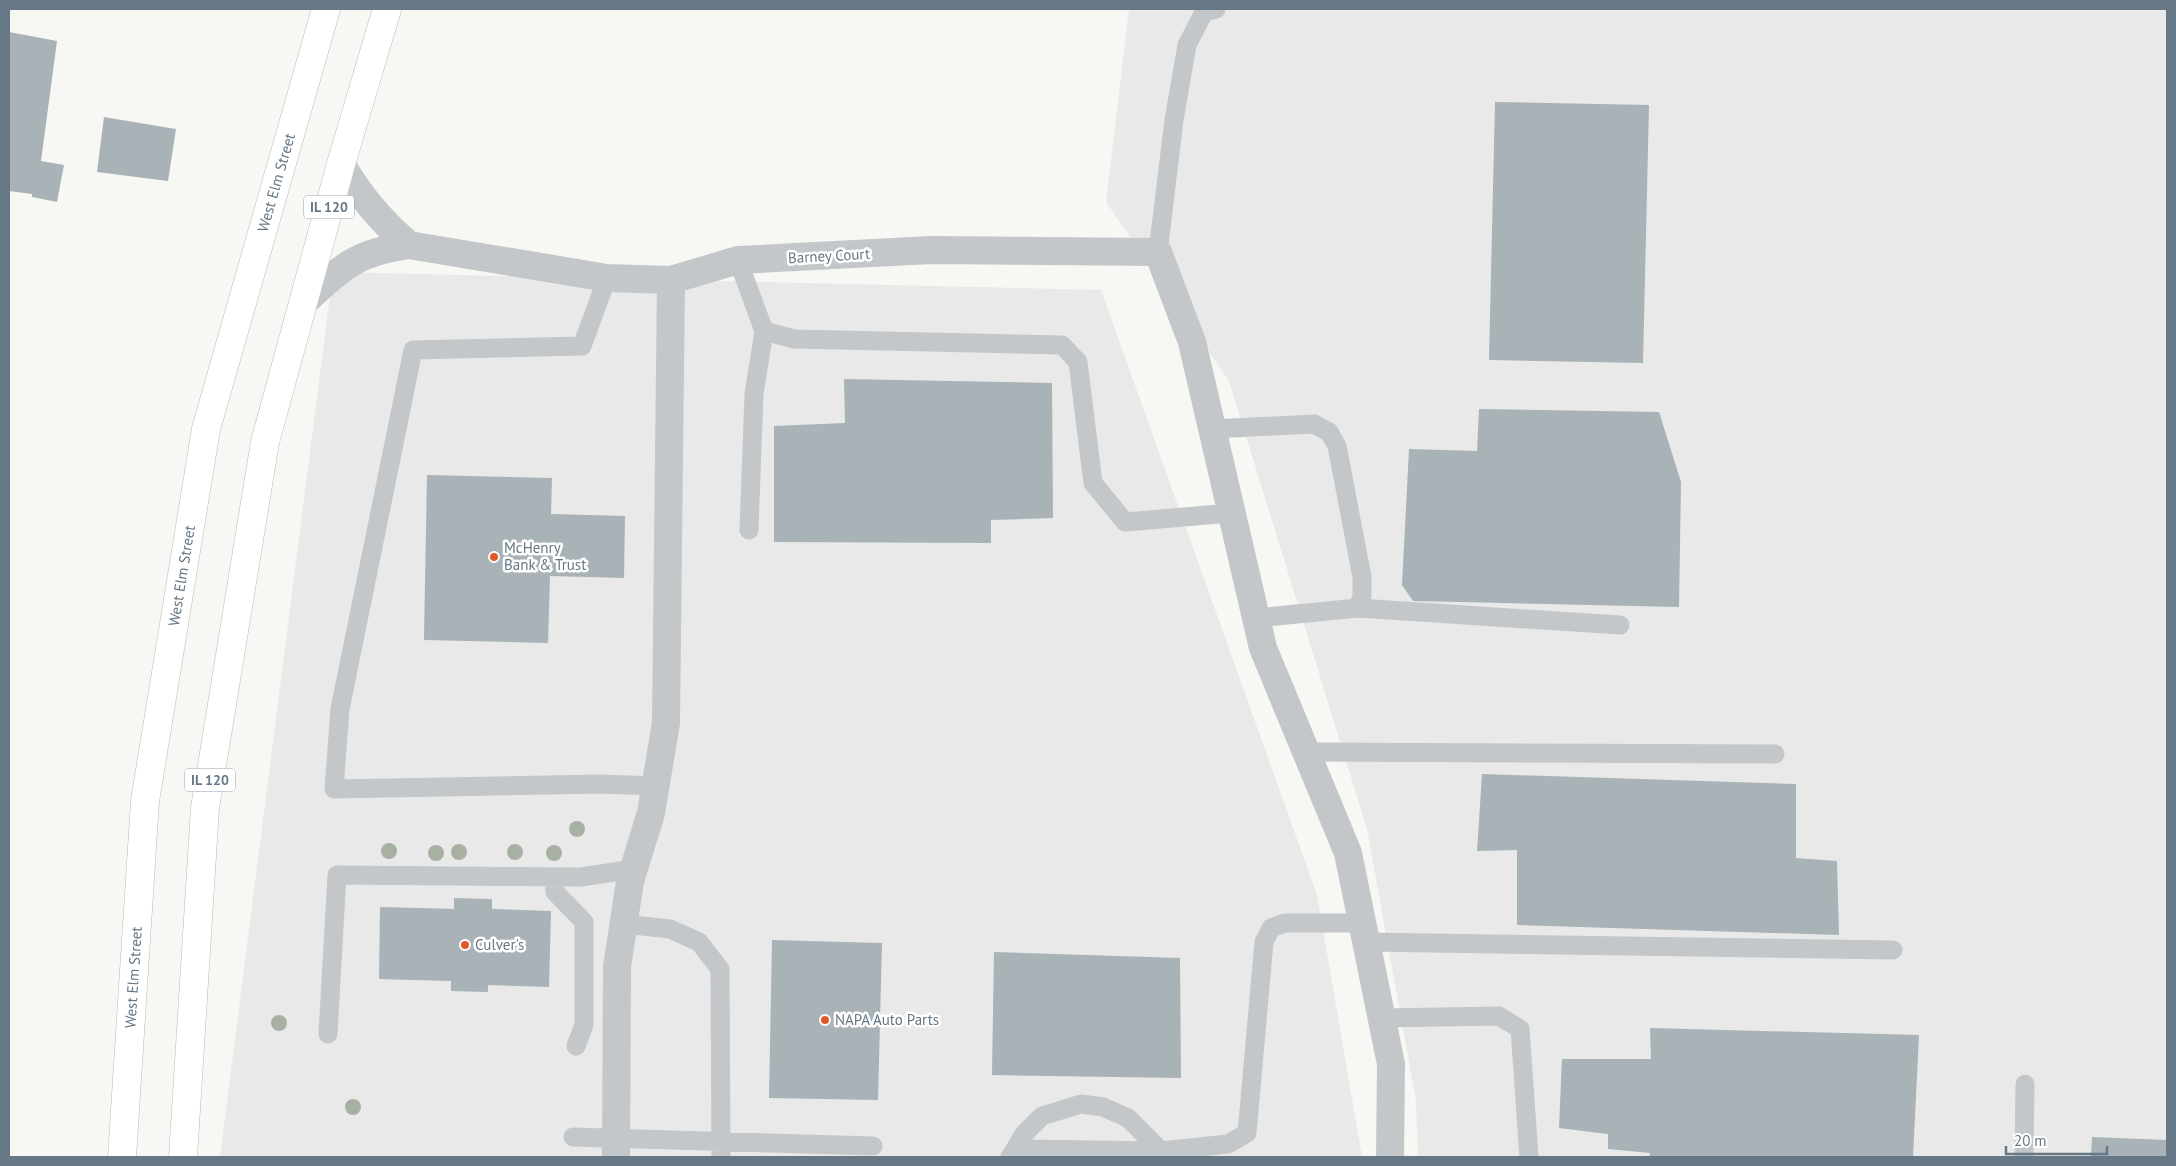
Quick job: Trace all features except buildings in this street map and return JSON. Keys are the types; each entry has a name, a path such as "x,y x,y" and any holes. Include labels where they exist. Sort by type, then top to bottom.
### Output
{"main road":[{"name":"West Elm Street","path":"122,1157 145,802 206,429 326,9"},
{"name":"IL 120","path":"183,1157 205,808 265,442 341,164 387,9"}],"street":[{"path":"341,164 361,196 391,229 409,245"},
{"name":"Barney Court","path":"303,303 353,260 386,248 409,245 608,278 671,280 738,260 932,250 1158,252"},
{"path":"1158,252 1192,342 1263,648 1348,853 1391,1064 1390,1157"},
{"path":"616,1148 617,967 630,881 651,813 666,723 671,280"}],"lane":[{"path":"1158,252 1174,120 1188,45 1204,12 1216,9"},
{"path":"738,260 764,331 754,394 749,530"},
{"path":"608,278 582,346 412,350 340,709 334,788 600,784 656,786"},
{"path":"764,331 794,339 1062,345 1078,362 1092,483 1126,522 1231,513"},
{"path":"1212,429 1305,423 1314,424 1328,432 1337,446 1362,577 1362,596 1358,608"},
{"path":"1256,618 1358,608 1620,625"},
{"path":"1306,752 1775,754"},
{"path":"328,1034 337,875 581,877 634,869"},
{"path":"555,877 555,892 584,922 584,1025 576,1046"},
{"path":"1011,1156 1027,1149 1162,1151 1228,1144 1247,1133 1264,942 1271,928 1285,923 1365,933 1893,950"},
{"path":"624,924 670,928 699,942 720,969 721,1150"},
{"path":"1382,1018 1499,1016 1520,1029 1529,1157"},
{"path":"2024,1157 2025,1084"},
{"path":"1011,1156 1024,1134 1042,1116 1081,1104 1104,1107 1128,1118 1162,1151"},
{"path":"573,1137 616,1148 721,1150 873,1146"}],"shaded area":[{"path":"1129,9 2167,9 2167,1157 1418,1157 1416,1101 1367,829 1229,381 1106,202"},
{"path":"333,272 1101,290 1317,895 1362,1157 220,1157"}],"place":[{"name":"McHenry Bank & Trust","path":"494,557"},
{"name":"Culver's","path":"465,945"},
{"name":"NAPA Auto Parts","path":"825,1020"}]}
